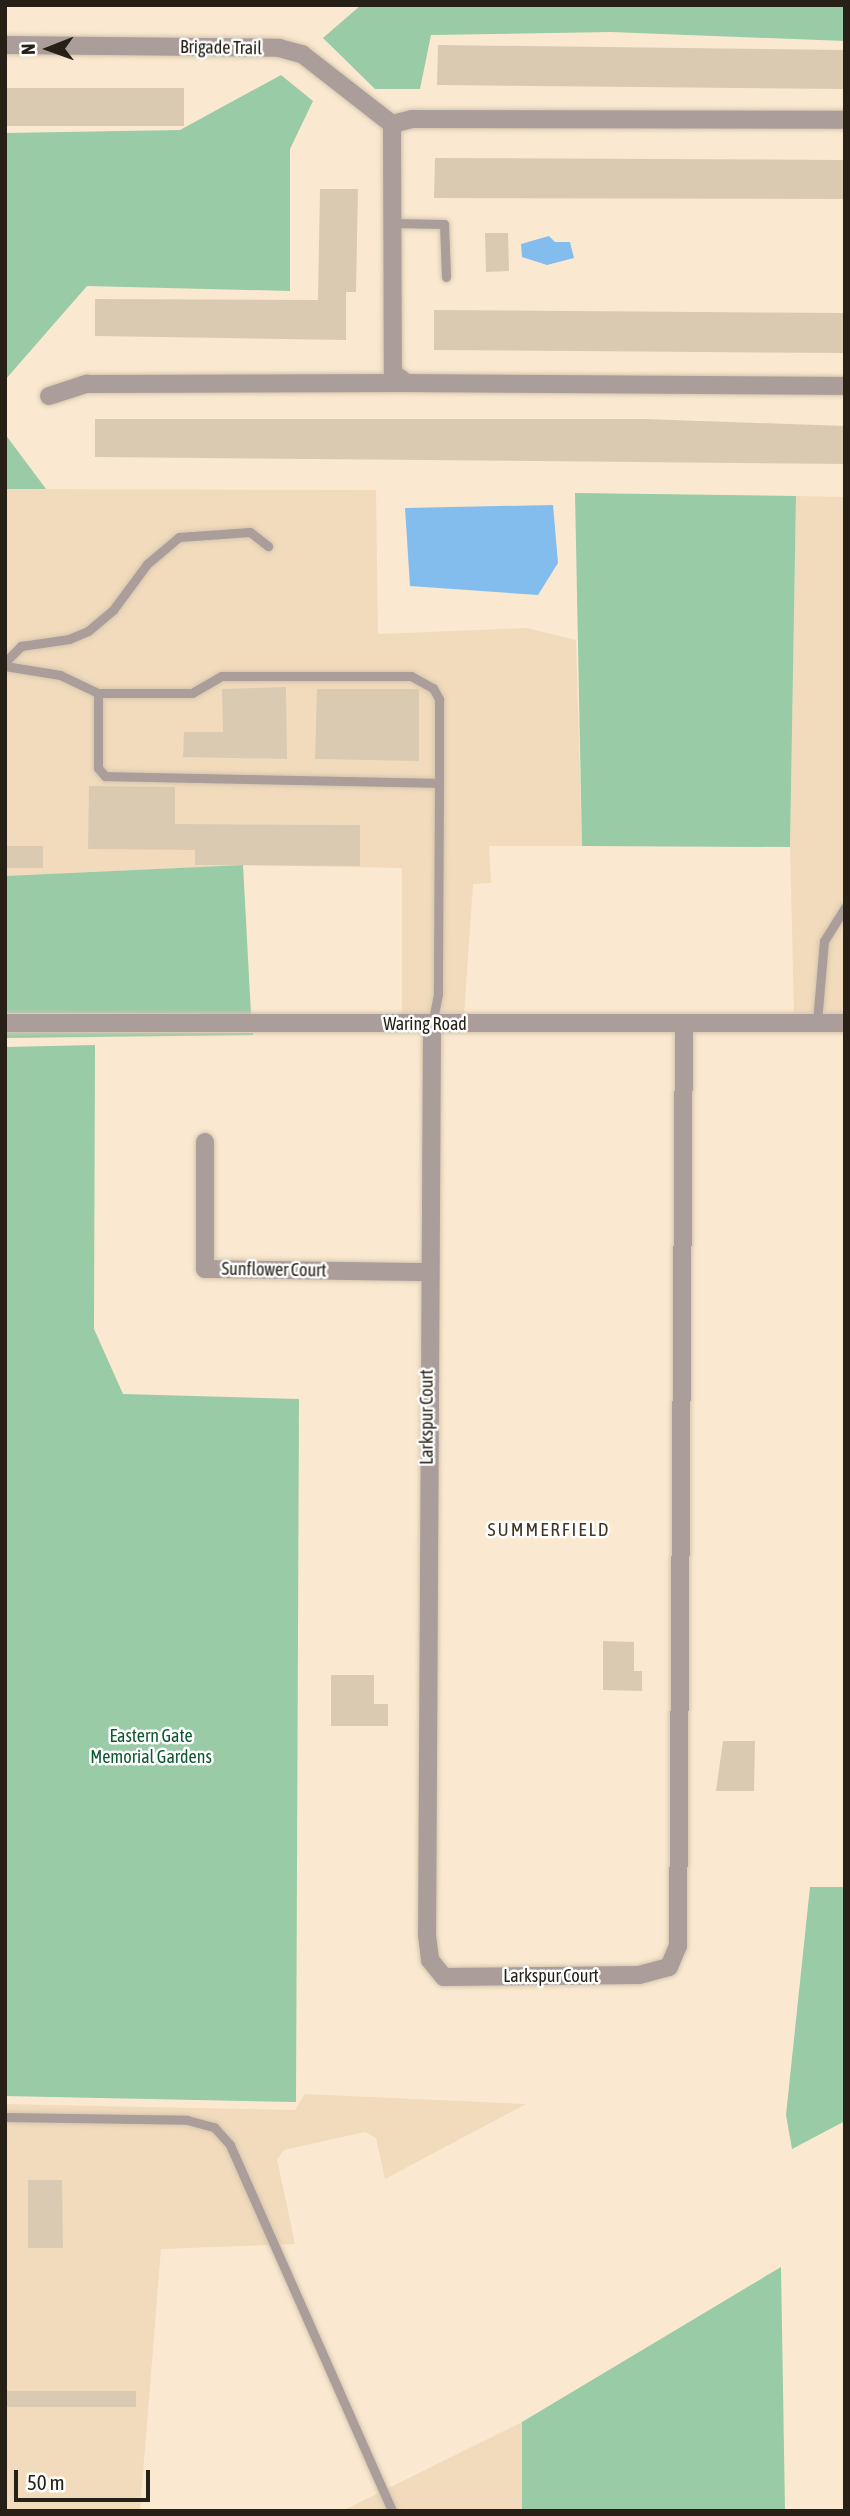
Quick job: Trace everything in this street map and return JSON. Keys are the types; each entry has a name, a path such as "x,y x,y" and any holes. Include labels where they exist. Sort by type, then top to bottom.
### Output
{"street":[{"name":"Brigade Trail","path":"5,45 279,48 302,54 392,124"},
{"path":"407,383 393,373 392,124 412,119 845,120"},
{"path":"49,396 87,384 845,386"},
{"name":"Waring Road","path":"5,1023 845,1023"},
{"name":"Larkspur Court","path":"432,1024 427,1272 430,1960 444,1977 639,1975 669,1967 677,1946 684,1024"},
{"name":"Sunflower Court","path":"205,1142 205,1269 427,1272"}],"lane":[{"path":"393,223 444,223 446,277"},
{"path":"268,546 250,532 179,537 147,564 113,610 88,631 69,639 21,646 5,664 60,676 98,693 192,692 222,676 411,676 433,688 439,699 439,783 438,994 432,1024"},
{"path":"98,693 98,768 105,776 439,783"},
{"path":"817,1022 824,941 845,906"},
{"path":"5,2117 187,2120 214,2127 230,2145 391,2511"}],"shaded area":[{"path":"5,489 376,490 378,634 527,628 576,640 582,846 489,846 491,883 473,884 464,1015 402,1015 402,868 243,865 5,876 5,675 16,666 5,655"},
{"path":"796,496 845,497 845,1014 794,1013 790,847"},
{"path":"305,2094 526,2104 385,2179 376,2138 365,2132 284,2150 277,2159 295,2244 161,2249 140,2511 5,2511 5,2104 295,2110"},
{"path":"522,2422 522,2511 342,2511"}],"green space":[{"path":"361,5 845,5 845,41 611,32 431,35 420,89 375,89 323,38"},
{"path":"281,75 313,101 290,149 290,291 87,286 5,380 5,133 180,130"},
{"path":"5,434 46,489 5,489"},
{"path":"575,493 796,496 790,847 582,846"},
{"path":"243,865 251,1014 5,1013 5,876"},
{"path":"5,1032 253,1033 253,1035 5,1038"},
{"name":"Eastern Gate Memorial Gardens","path":"95,1045 94,1329 123,1394 299,1399 296,2102 5,2096 5,1047"},
{"path":"810,1887 845,1887 845,2121 792,2149 786,2115"},
{"path":"781,2267 785,2511 522,2511 522,2422"}],"water":[{"path":"549,236 555,242 570,242 574,258 547,265 522,257 521,244"},
{"path":"553,505 558,563 538,595 410,586 405,508"}],"building":[{"path":"438,45 845,50 845,89 437,85"},
{"path":"5,88 184,88 184,126 5,126"},
{"path":"435,158 845,160 845,199 434,198"},
{"path":"320,189 358,189 356,292 346,292 346,340 95,336 95,299 318,300"},
{"path":"485,233 508,233 509,271 486,272"},
{"path":"434,310 845,313 845,353 434,350"},
{"path":"95,419 644,419 845,426 845,464 95,457"},
{"path":"286,687 287,759 183,757 184,732 223,732 222,689"},
{"path":"317,689 419,689 419,761 315,759"},
{"path":"89,786 175,787 175,824 360,825 360,866 195,865 195,850 88,849"},
{"path":"5,846 43,846 43,868 5,868"},
{"path":"603,1641 634,1642 634,1671 642,1671 642,1691 603,1690"},
{"path":"331,1675 374,1675 374,1704 388,1704 388,1726 331,1726"},
{"path":"723,1741 755,1741 754,1791 716,1791"},
{"path":"28,2180 62,2180 63,2248 28,2248"},
{"path":"5,2391 136,2391 136,2407 5,2407"}],"district":[{"name":"SUMMERFIELD","path":"549,1530"}]}
